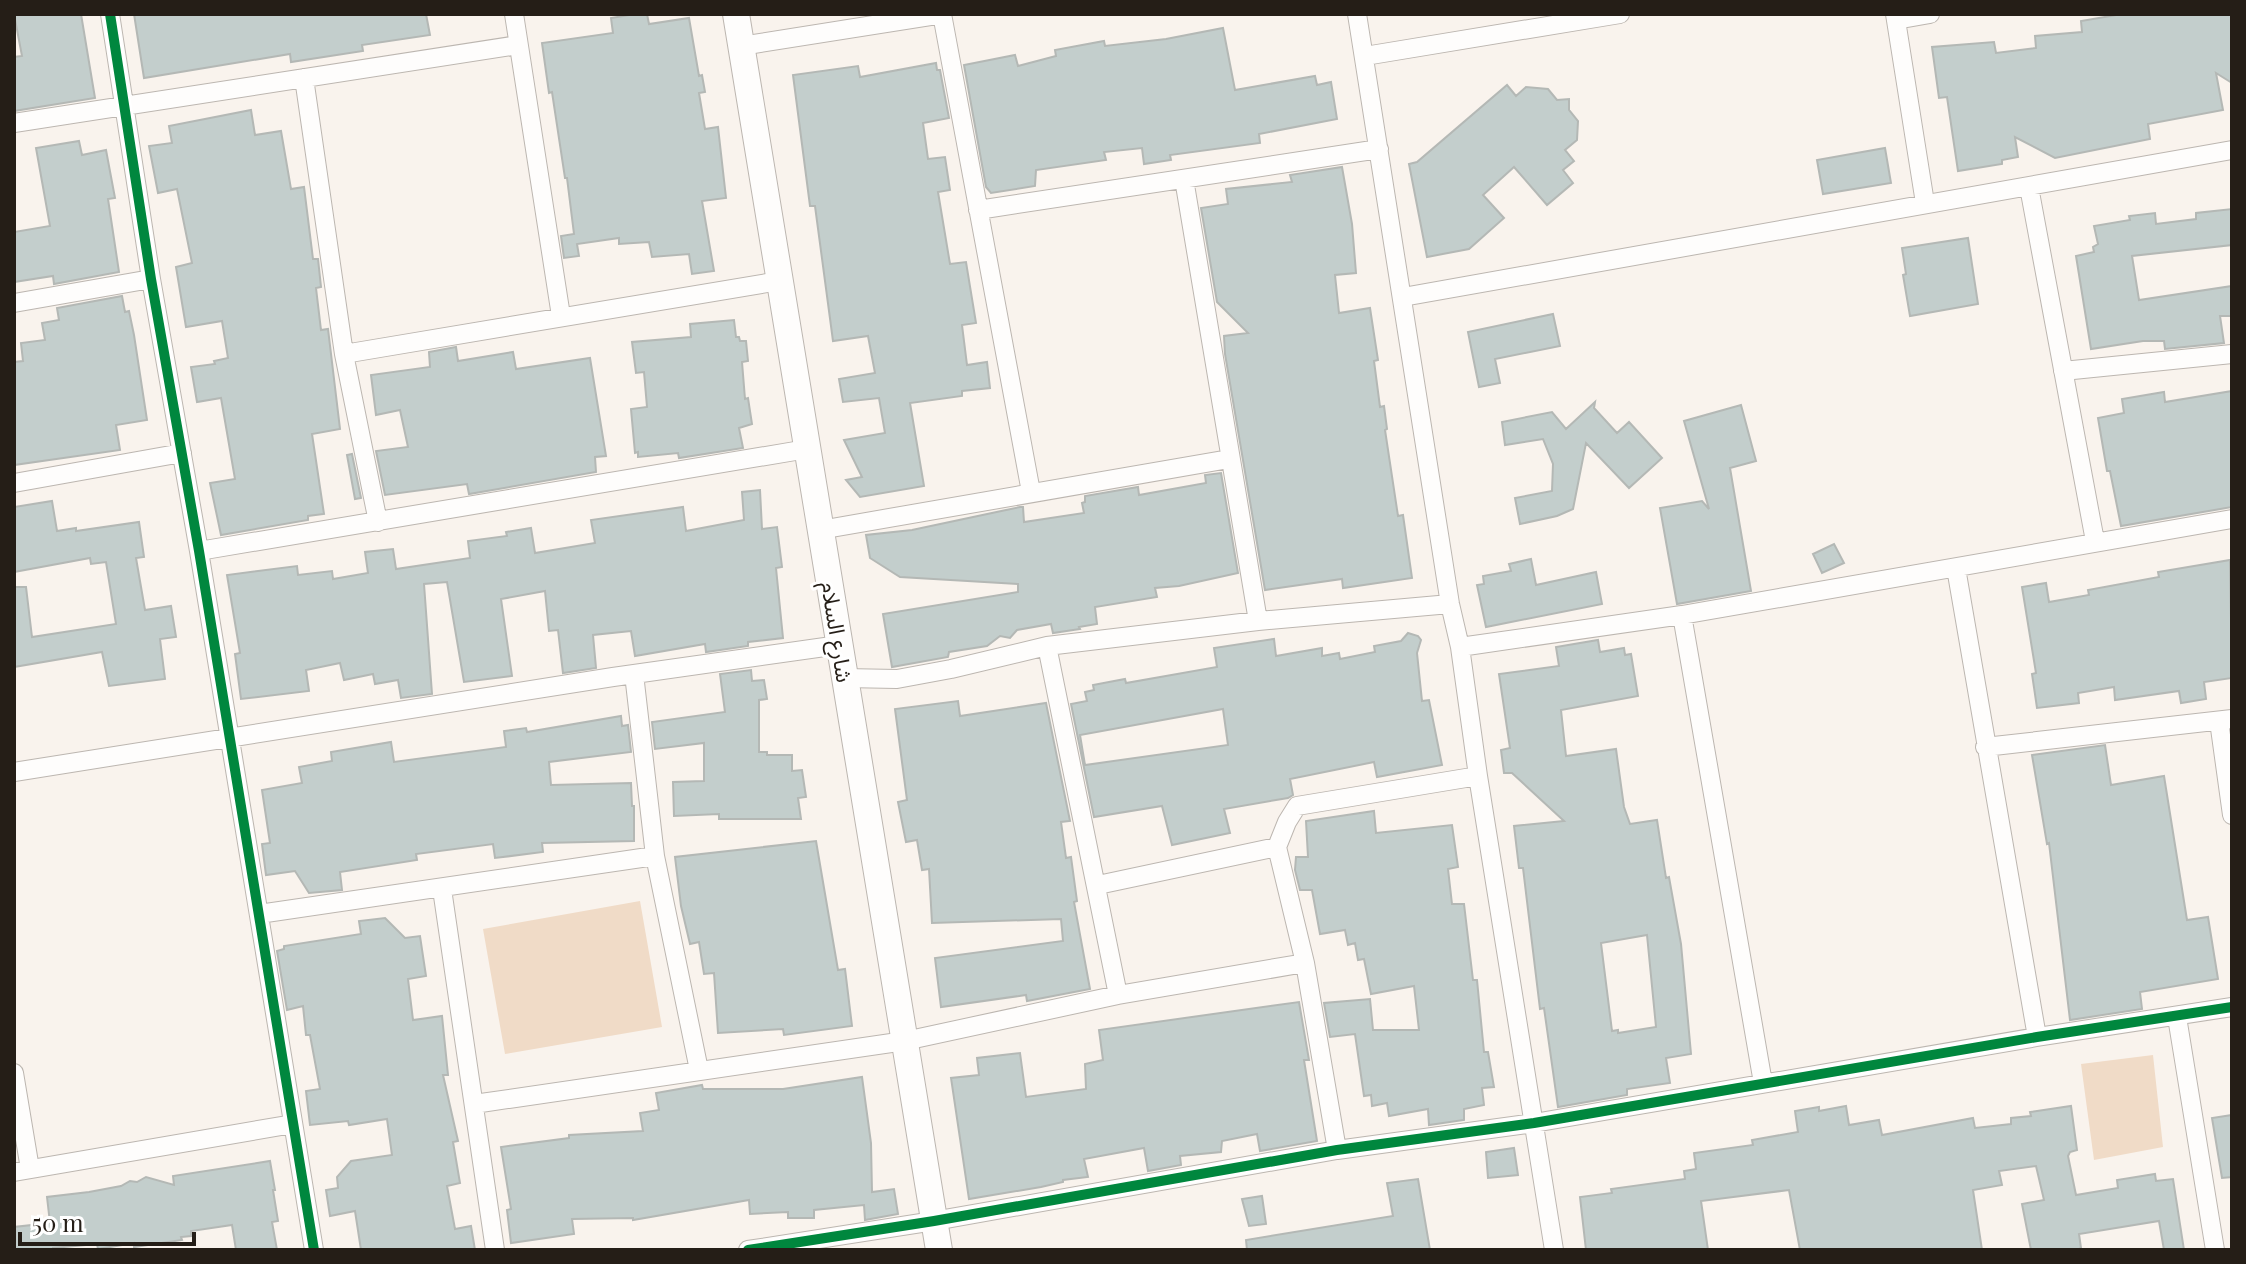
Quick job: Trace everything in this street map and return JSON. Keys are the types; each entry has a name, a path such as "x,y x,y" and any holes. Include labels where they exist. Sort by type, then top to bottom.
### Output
{"street":[{"path":"110,14 151,279 314,1250"},
{"path":"514,14 561,316"},
{"name":"شارع السلام","path":"736,14 939,1250"},
{"path":"741,46 943,14 1031,492"},
{"path":"1357,14 1554,1250"},
{"path":"1365,56 1620,14"},
{"path":"1925,203 1895,17 1930,14"},
{"path":"14,123 518,45"},
{"path":"304,78 344,354 378,522"},
{"path":"978,210 1379,149"},
{"path":"1403,297 2232,150"},
{"path":"1184,179 1258,621"},
{"path":"2029,187 2095,541"},
{"path":"14,303 151,279"},
{"path":"344,354 779,281"},
{"path":"2063,371 2232,354"},
{"path":"199,551 807,449"},
{"path":"14,483 182,453"},
{"path":"820,530 1229,459"},
{"path":"1460,647 1682,615 2232,519"},
{"path":"1956,568 2037,1037"},
{"path":"844,678 897,679 1047,646 1258,621 1450,604"},
{"path":"1682,615 1763,1083"},
{"path":"14,772 634,674 839,645"},
{"path":"1047,646 1118,995"},
{"path":"634,674 655,856 699,1070"},
{"path":"1985,747 2225,720 2232,815"},
{"path":"1337,1150 1305,963 1277,847 1297,806 1478,776"},
{"path":"1098,885 1277,847"},
{"path":"259,914 655,856"},
{"path":"442,889 495,1250"},
{"path":"474,1104 905,1041 1118,995 1305,963"},
{"path":"748,1250 934,1221 1337,1150 1534,1123 2232,1007"},
{"path":"2177,1017 2215,1250"},
{"path":"14,1073 22,1170 293,1124"}],"shaded area":[{"path":"640,901 662,1027 505,1054 483,929"},
{"path":"2153,1055 2163,1147 2094,1160 2081,1064"}],"building":[{"path":"14,14 81,14 95,98 14,111 14,57 22,56"},
{"path":"134,14 426,14 430,35 362,45 363,51 291,62 290,54 144,78"},
{"path":"647,14 649,24 689,18 699,76 702,75 705,92 699,93 705,129 718,127 726,198 702,201 714,271 692,274 689,254 652,257 649,242 619,244 619,238 577,244 579,256 564,258 561,236 574,234 542,43 613,33 611,18"},
{"path":"2122,14 2232,14 2232,83 2216,73 2223,110 2148,124 2150,139 2055,158 2015,137 2018,157 2002,160 2002,164 1958,171 1947,97 1939,98 1932,47 1994,42 1996,53 2036,48 2035,36 2082,32 2081,21"},
{"path":"1223,28 1235,90 1315,76 1317,85 1331,82 1337,119 1259,134 1260,143 1170,155 1171,160 1144,164 1142,148 1104,152 1106,160 1036,170 1035,186 991,193 986,187 964,65 1015,55 1018,66 1056,56 1055,50 1104,41 1105,46 1166,39"},
{"path":"936,63 949,118 923,123 928,159 945,157 950,190 938,192 950,264 966,262 976,323 962,325 967,365 987,362 990,388 962,391 962,396 910,403 924,486 860,497 846,480 862,477 844,440 885,433 879,398 843,402 839,379 875,373 868,336 833,341 815,206 810,206 793,75 858,66 860,77"},
{"path":"1507,85 1516,96 1526,87 1548,89 1557,100 1569,99 1569,110 1578,121 1577,140 1565,150 1574,161 1563,170 1573,183 1547,205 1514,167 1483,195 1504,218 1469,249 1427,257 1409,164 1417,162"},
{"path":"251,110 255,135 281,131 291,189 304,187 313,259 318,259 321,287 316,288 321,330 328,329 340,429 312,434 324,514 308,516 308,520 221,535 210,483 235,479 221,398 197,402 191,367 215,364 214,361 228,358 222,321 186,327 176,267 192,263 177,189 158,193 149,146 172,143 169,126"},
{"path":"79,141 82,155 106,150 115,198 108,199 119,272 54,284 53,276 14,282 14,232 50,226 36,148"},
{"path":"1885,148 1891,183 1823,194 1817,160"},
{"path":"1342,167 1352,224 1356,273 1335,275 1339,313 1370,308 1378,360 1374,361 1380,407 1384,406 1398,516 1403,515 1412,578 1343,588 1342,579 1265,590 1225,354 1224,336 1248,333 1217,302 1201,208 1228,204 1226,189 1292,182 1290,175"},
{"path":"2232,209 2232,245 2132,256 2139,300 2232,286 2232,316 2220,316 2224,343 2165,349 2164,341 2143,341 2091,349 2076,256 2094,252 2093,247 2098,244 2094,226 2130,220 2129,216 2155,213 2156,224 2196,219 2196,213"},
{"path":"1968,238 1978,304 1910,316 1902,248"},
{"path":"122,296 134,335 147,420 116,425 120,450 14,465 14,362 23,361 21,343 45,340 42,323 59,320 57,308"},
{"path":"1553,314 1560,346 1495,359 1500,383 1479,387 1468,332"},
{"path":"734,320 736,337 746,341 748,361 742,362 745,399 748,398 752,424 739,428 743,448 679,458 678,453 638,457 631,409 647,407 644,372 636,373 632,342 691,337 690,324"},
{"path":"456,347 458,361 513,352 516,369 590,358 606,456 595,457 596,472 469,494 467,484 385,495 376,451 408,447 400,410 376,415 371,375 430,367 429,352"},
{"path":"2232,391 2232,507 2121,526 2098,418 2124,413 2122,399 2164,392 2165,402"},
{"path":"1595,402 1594,408 1617,433 1629,422 1662,458 1629,488 1586,443 1573,509 1520,524 1515,498 1552,491 1553,464 1543,439 1505,445 1502,422 1552,412 1566,429"},
{"path":"1741,405 1756,461 1730,468 1751,591 1677,604 1660,508 1702,501 1709,509 1684,421"},
{"path":"352,454 361,498 355,499 347,455"},
{"path":"1221,473 1238,573 1155,588 1157,597 1095,607 1097,624 1080,629 1053,633 1051,624 1017,630 1010,638 1000,636 987,646 892,667 883,614 1018,592 1018,584 900,577 870,558 866,535 912,530 1020,507 1023,507 1024,522 1084,513 1082,503 1085,496 1138,487 1139,495 1206,483 1205,475"},
{"path":"760,490 762,529 777,527 782,567 776,568 783,638 706,652 705,644 635,656 631,631 593,635 596,668 563,673 558,630 549,631 545,591 501,599 512,676 464,682 447,582 424,584 432,694 401,698 398,680 375,684 373,674 344,680 340,663 306,670 309,691 241,699 235,654 240,653 227,575 297,566 298,575 332,571 333,579 368,573 365,552 393,549 396,569 470,558 468,541 507,536 506,532 531,528 535,553 595,543 591,520 683,507 686,531 744,520 742,492"},
{"path":"52,501 57,531 139,522 144,557 136,558 145,610 171,606 176,637 160,639 165,679 109,686 102,652 14,667 14,587 26,587 32,637 116,624 106,562 91,564 90,558 14,572 14,507"},
{"path":"1834,544 1844,563 1822,573 1813,554"},
{"path":"1531,559 1536,585 1596,572 1602,604 1486,627 1477,585 1484,584 1483,576 1511,571 1509,564"},
{"path":"2230,560 2232,678 2204,682 2206,699 2181,703 2179,691 2115,700 2114,687 2078,693 2079,703 2037,708 2032,674 2036,673 2022,587 2046,583 2049,602 2089,595 2088,590 2159,577 2158,572"},
{"path":"1408,633 1421,640 1417,653 1422,701 1429,700 1442,765 1377,777 1374,762 1290,779 1293,795 1288,798 1224,809 1230,833 1172,845 1162,806 1094,817 1071,704 1087,701 1085,692 1094,690 1093,685 1125,679 1126,683 1217,667 1214,648 1274,639 1276,656 1322,648 1322,656 1339,653 1340,659 1375,652 1374,646 1401,641","holes":["1223,709 1228,745 1085,765 1080,735"]},
{"path":"1598,640 1600,652 1624,648 1625,655 1631,654 1638,696 1561,710 1566,756 1616,749 1624,807 1630,824 1657,820 1681,944 1691,1054 1666,1058 1670,1083 1627,1089 1627,1095 1558,1107 1544,1008 1540,1009 1523,868 1519,868 1514,826 1564,821 1512,773 1504,773 1501,750 1510,748 1499,674 1559,666 1556,647","holes":["1647,935 1656,1027 1618,1033 1618,1030 1612,1031 1601,943"]},
{"path":"751,670 752,681 764,680 767,699 759,700 759,752 792,755 792,771 802,770 806,797 798,798 801,819 719,819 719,814 674,816 673,782 704,781 704,743 655,749 652,722 725,712 720,674"},
{"path":"958,701 960,716 1046,703 1070,821 1061,822 1066,858 1071,857 1077,901 1074,902 1090,989 1027,1001 1026,995 941,1007 935,958 1063,941 1061,919 932,923 929,869 922,870 917,840 906,842 898,802 907,800 895,709"},
{"path":"621,716 622,726 628,725 631,752 549,762 551,785 631,783 634,841 542,843 543,852 495,858 493,844 416,854 417,860 340,872 342,890 309,893 295,871 266,875 262,844 270,843 262,790 302,783 299,767 332,761 331,752 391,742 394,762 506,747 504,731 526,728 527,732"},
{"path":"2105,745 2111,785 2164,776 2187,920 2208,917 2218,979 2140,992 2142,1009 2070,1020 2049,843 2032,755"},
{"path":"1374,811 1376,833 1452,825 1458,867 1448,869 1452,904 1464,904 1473,980 1477,980 1484,1052 1488,1052 1494,1087 1482,1088 1484,1105 1464,1109 1464,1120 1429,1125 1428,1109 1389,1116 1387,1103 1372,1106 1371,1095 1364,1096 1355,1034 1330,1037 1324,1003 1370,999 1373,1030 1419,1030 1414,986 1371,994 1364,959 1358,960 1355,943 1348,945 1345,930 1320,934 1312,890 1300,890 1295,870 1296,857 1308,857 1306,821"},
{"path":"816,841 838,970 845,969 852,1026 784,1035 783,1029 718,1033 714,973 704,974 699,942 690,944 681,906 675,857"},
{"path":"385,918 405,938 420,936 426,976 408,979 413,1020 442,1016 448,1075 443,1075 458,1141 453,1142 460,1183 447,1186 455,1229 471,1226 475,1250 361,1250 355,1211 330,1216 326,1190 338,1188 337,1177 351,1161 392,1155 387,1119 349,1125 348,1121 310,1125 306,1091 320,1089 310,1035 306,1035 303,1006 287,1010 277,951 284,949 284,946 361,934 359,921"},
{"path":"1299,1002 1309,1060 1304,1060 1317,1141 1260,1151 1257,1134 1222,1141 1221,1152 1180,1156 1181,1165 1148,1171 1144,1148 1084,1159 1088,1177 969,1199 951,1078 979,1075 977,1058 1020,1053 1026,1097 1086,1089 1085,1064 1103,1060 1099,1030"},
{"path":"862,1077 871,1143 872,1192 894,1189 898,1214 865,1220 864,1205 814,1210 814,1218 788,1218 788,1212 750,1214 749,1200 633,1220 572,1219 574,1234 511,1243 507,1210 511,1209 501,1147 569,1138 569,1135 643,1131 640,1113 659,1110 656,1093 702,1085 703,1089 783,1089"},
{"path":"1846,1106 1849,1125 1879,1120 1882,1135 1973,1118 1975,1128 2011,1124 2011,1118 2031,1116 2030,1112 2071,1106 2077,1150 2068,1156 2076,1195 2118,1188 2117,1180 2155,1174 2156,1181 2173,1179 2184,1250 2164,1250 2159,1221 2079,1234 2081,1248 2077,1250 2031,1250 2022,1204 2044,1200 2036,1166 1999,1171 2002,1185 1973,1190 1982,1250 1800,1250 1789,1190 1701,1201 1708,1250 1586,1250 1580,1197 1612,1193 1611,1189 1685,1179 1684,1171 1696,1169 1694,1153 1753,1145 1752,1140 1798,1132 1795,1111"},
{"path":"2232,1115 2232,1177 2222,1178 2212,1118"},
{"path":"1514,1148 1518,1175 1488,1178 1486,1152"},
{"path":"270,1161 278,1221 272,1222 277,1250 236,1250 232,1225 191,1231 191,1236 181,1237 182,1240 134,1247 134,1243 98,1249 97,1244 53,1250 14,1250 14,1227 50,1223 47,1197 121,1186 146,1177 174,1185 173,1176"},
{"path":"1418,1179 1430,1250 1247,1250 1246,1240 1393,1216 1387,1183"},
{"path":"1262,1196 1266,1224 1249,1226 1242,1199"}],"cycle path":[{"path":"110,14 151,279 314,1250"},
{"path":"748,1250 934,1221 1337,1150 1534,1123 2232,1007"}]}
